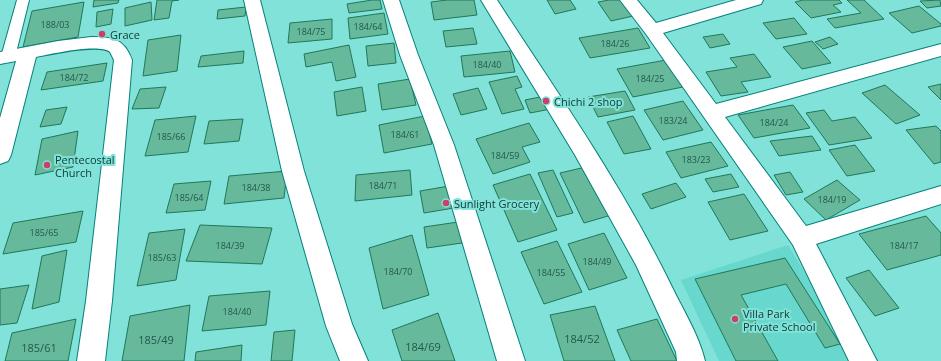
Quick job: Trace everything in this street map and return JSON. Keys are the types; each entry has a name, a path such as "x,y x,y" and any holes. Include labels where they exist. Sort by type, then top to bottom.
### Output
{"street":[{"path":"252,0 293,171 339,326 354,361"},
{"path":"391,0 409,55 444,145 511,361"},
{"path":"489,0 582,149 645,258 689,351 691,361"},
{"path":"628,0 652,30 801,238 863,361"},
{"path":"652,30 755,0"},
{"path":"0,155 12,56 64,46 103,44 114,45 120,51 123,60 99,301 91,361"},
{"path":"711,113 941,50"},
{"path":"801,238 941,195"}],"lane":[{"path":"12,56 23,0"}],"shaded area":[{"path":"788,245 859,361 719,361 681,280"}],"building":[{"path":"94,0 119,0 118,3 93,7"},
{"path":"157,0 179,0 172,1 169,18 154,20"},
{"path":"380,0 382,9 349,13 347,4"},
{"path":"447,0 474,0 477,15 434,20 431,2"},
{"path":"547,0 570,0 576,9 555,14"},
{"path":"621,0 633,16 611,21 598,2"},
{"path":"803,0 839,0 842,3 833,5 841,12 811,18 795,2"},
{"path":"847,0 864,0 884,19 835,28 827,19 861,13"},
{"path":"940,0 941,6 927,8 920,1"},
{"path":"84,2 78,37 23,47 32,11"},
{"path":"151,2 152,20 125,26 125,8"},
{"path":"919,6 941,24 941,26 912,33 889,13"},
{"path":"246,7 245,16 217,19 218,10"},
{"path":"113,9 111,24 96,27 97,12"},
{"path":"384,13 388,34 350,39 348,18"},
{"path":"794,18 807,34 776,39 763,23"},
{"path":"332,19 332,39 288,43 290,23"},
{"path":"473,28 477,44 446,47 443,31"},
{"path":"638,28 650,48 590,58 579,38"},
{"path":"723,34 730,44 710,48 703,37"},
{"path":"181,35 177,71 143,76 148,40"},
{"path":"830,37 838,44 823,49 815,42"},
{"path":"812,41 831,63 802,69 783,47"},
{"path":"394,43 396,63 368,66 366,46"},
{"path":"349,45 356,77 336,81 332,62 306,67 304,54"},
{"path":"244,51 243,63 198,67 201,56"},
{"path":"510,51 515,72 464,77 461,56"},
{"path":"754,54 771,77 741,82 748,92 721,96 706,72 737,67 730,58"},
{"path":"666,60 683,87 633,97 617,69"},
{"path":"107,63 103,81 41,90 47,72"},
{"path":"517,76 522,87 515,89 524,109 502,114 489,82"},
{"path":"410,79 416,105 382,110 378,84"},
{"path":"941,84 941,100 928,87"},
{"path":"885,85 920,115 896,124 862,93"},
{"path":"166,87 159,108 132,109 140,89"},
{"path":"362,87 366,111 337,116 334,92"},
{"path":"478,88 487,109 461,115 453,94"},
{"path":"625,91 635,110 598,117 588,97"},
{"path":"545,96 551,109 530,113 525,100"},
{"path":"683,101 703,130 663,140 644,110"},
{"path":"793,105 810,128 754,138 738,115"},
{"path":"67,107 61,124 40,127 46,110"},
{"path":"824,110 832,121 855,117 872,138 829,145 806,113"},
{"path":"196,116 188,152 145,156 155,120"},
{"path":"425,116 432,144 384,153 379,125"},
{"path":"633,116 651,149 624,154 607,122"},
{"path":"243,119 239,141 204,144 209,121"},
{"path":"529,123 540,142 522,147 530,162 493,174 476,139"},
{"path":"936,126 941,131 941,162 934,164 906,130"},
{"path":"78,131 73,167 35,175 42,139"},
{"path":"812,136 821,150 779,156 770,141"},
{"path":"711,142 728,166 681,178 666,152"},
{"path":"855,145 875,171 847,176 829,150"},
{"path":"590,166 615,214 584,223 560,173"},
{"path":"410,170 412,195 355,201 356,175"},
{"path":"553,170 573,213 557,217 538,173"},
{"path":"287,171 284,198 224,204 229,176"},
{"path":"790,172 803,192 786,195 774,175"},
{"path":"530,174 557,230 518,242 493,185"},
{"path":"731,174 739,187 713,192 705,179"},
{"path":"837,180 860,200 826,220 804,199"},
{"path":"211,181 205,210 166,213 174,184"},
{"path":"676,183 686,197 651,209 642,194"},
{"path":"449,186 454,208 424,213 420,191"},
{"path":"744,194 768,231 730,240 708,202"},
{"path":"83,211 76,242 3,254 13,223"},
{"path":"926,216 941,233 941,255 887,270 859,234"},
{"path":"458,222 462,243 427,248 424,227"},
{"path":"200,225 272,228 262,264 186,261"},
{"path":"185,229 176,280 137,286 149,233"},
{"path":"604,233 627,278 589,290 568,244"},
{"path":"412,235 429,295 383,309 369,248"},
{"path":"557,241 582,292 544,304 521,252"},
{"path":"67,250 59,302 32,309 42,256"},
{"name":"Villa Park Private School","path":"785,258 840,344 825,348 786,284 741,295 778,361 736,361 695,279"},
{"path":"869,270 899,308 875,316 846,278"},
{"path":"29,285 17,323 0,325 0,289"},
{"path":"270,291 266,325 202,331 209,296"},
{"path":"190,305 184,361 122,361 130,316"},
{"path":"595,306 615,361 564,361 550,315"},
{"path":"438,313 455,361 402,361 392,330"},
{"path":"76,319 68,361 5,361 12,333"},
{"path":"657,319 677,361 631,361 617,330"},
{"path":"295,330 292,361 271,361 274,332"},
{"path":"242,345 241,361 195,361 196,352"}],"place":[{"name":"Grace","path":"102,34"},
{"name":"Chichi 2 shop","path":"546,101"},
{"name":"Pentecostal Church","path":"47,165"},
{"name":"Sunlight Grocery","path":"446,203"},
{"name":"Villa Park Private School","path":"735,319"}]}
